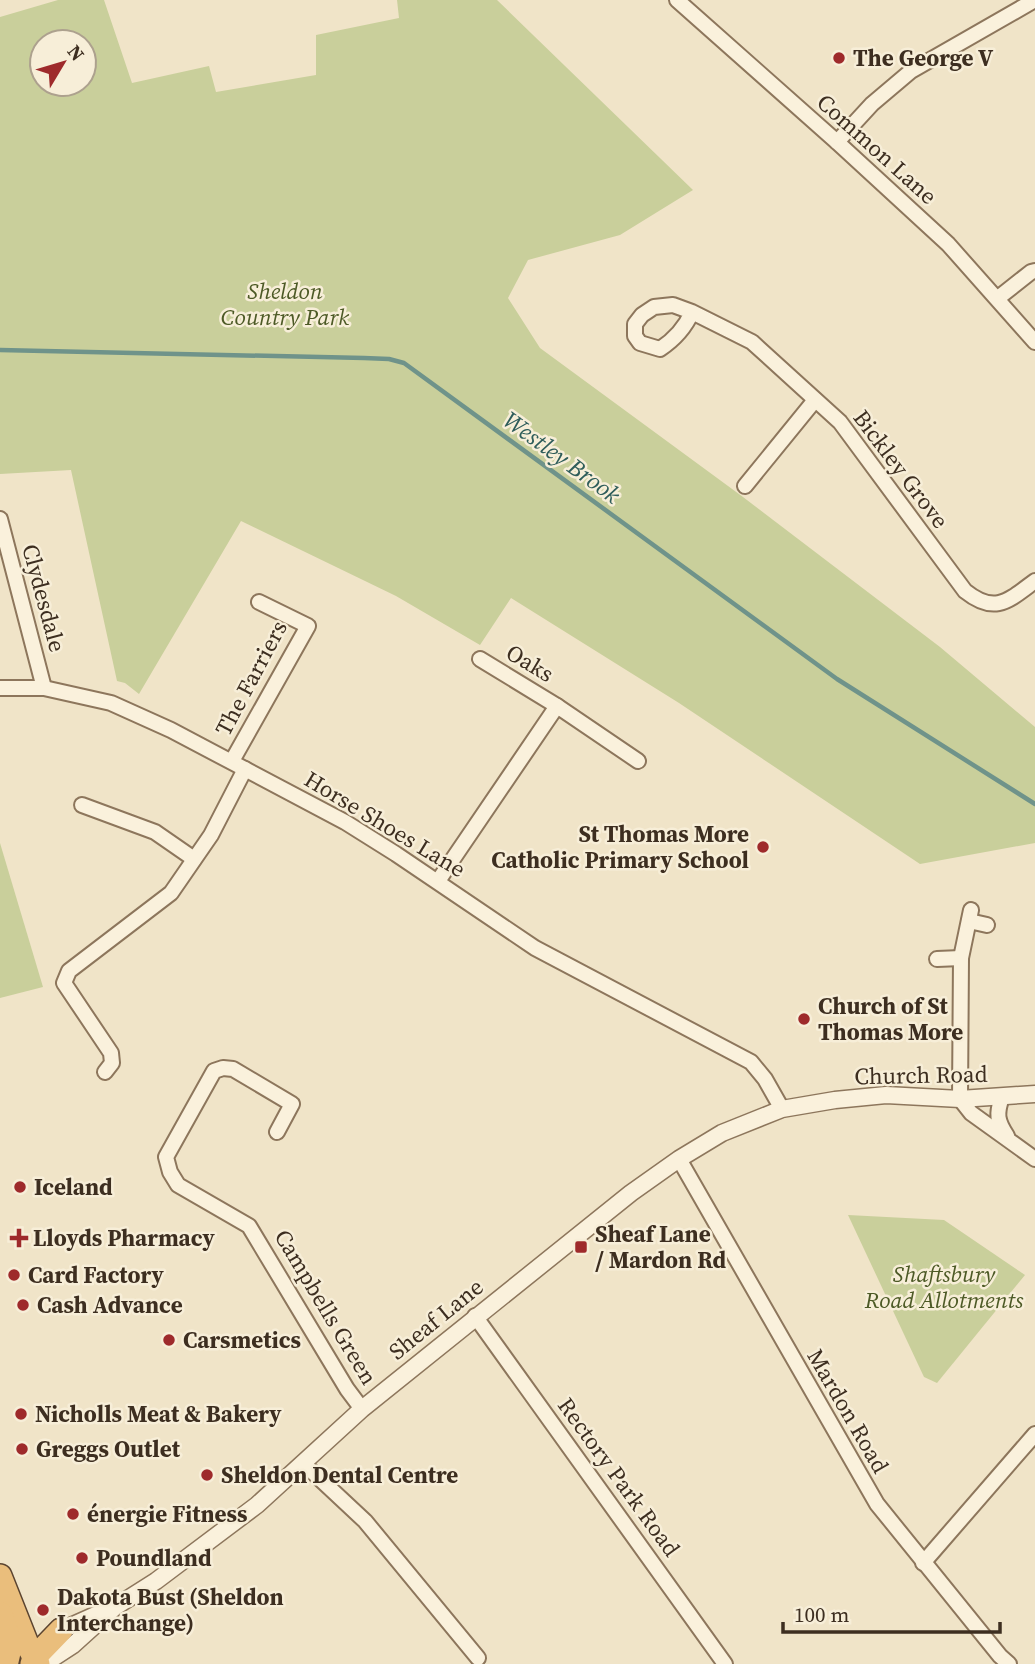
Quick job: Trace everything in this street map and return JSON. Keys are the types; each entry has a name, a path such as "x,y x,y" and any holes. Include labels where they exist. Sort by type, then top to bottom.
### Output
{"highway":[{"path":"0,1576 19,1658"},
{"path":"0,1611 19,1658"},
{"path":"19,1658 67,1637"}],"street":[{"name":"Common Lane","path":"677,0 948,244 1035,342"},
{"path":"837,142 872,104 911,71 1035,1"},
{"path":"998,298 1035,271"},
{"name":"Bickley Grove","path":"692,312 751,342 840,422 942,561 971,596 978,601 998,605 1013,598 1035,581"},
{"path":"745,486 816,400"},
{"name":"Clydesdale","path":"0,519 44,688"},
{"name":"The Farriers","path":"232,761 308,626 259,602"},
{"name":"Oaks","path":"480,659 557,706 638,761"},
{"name":"Horse Shoes Lane","path":"0,688 44,688 111,703 245,768 345,822 438,881 535,948 751,1062 765,1079 782,1110"},
{"path":"438,881 557,706"},
{"path":"105,1072 112,1063 111,1053 64,983 69,971 171,893 211,835 245,768"},
{"path":"82,805 155,832 194,859"},
{"path":"987,925 970,915 961,958 960,1098 971,1113 1035,1159"},
{"path":"937,958 961,958"},
{"name":"Campbells Green","path":"277,1132 292,1104 233,1069 214,1070 166,1157 170,1172 178,1185 250,1226 347,1389 362,1409"},
{"name":"Church Road","path":"808,1104 886,1095 960,1098 1035,1094"},
{"path":"1002,1097 996,1112 999,1123 1014,1146"},
{"name":"Sheaf Lane","path":"67,1637 156,1581 257,1505 362,1409 631,1193 722,1133 782,1110 808,1104"},
{"name":"Mardon Road","path":"679,1159 877,1504 1000,1657 1009,1664"},
{"name":"Rectory Park Road","path":"475,1317 725,1664"},
{"path":"923,1563 1035,1434"},
{"path":"304,1464 365,1521 478,1658"}],"green space":[{"name":"Sheldon Country Park","path":"58,0 104,0 132,83 209,66 216,92 316,75 316,35 399,18 397,0 497,0 693,190 620,235 528,260 508,298 540,348 743,497 940,647 1035,727 1035,843 920,864 679,703 511,598 480,645 396,596 241,521 139,694 125,683 117,681 71,470 0,474 0,17"},
{"path":"0,843 43,987 0,998"},
{"name":"Shaftsbury Road Allotments","path":"848,1215 944,1220 1025,1275 937,1383 924,1377"}],"waterway":[{"name":"Westley Brook","path":"0,350 364,358 389,359 404,363 837,679 1035,804"}],"place":[{"name":"The George V","path":"839,58"},
{"name":"St Thomas More Catholic Primary School","path":"763,847"},
{"name":"Church of St Thomas More","path":"804,1019"},
{"name":"Iceland","path":"20,1187"},
{"name":"Lloyds Pharmacy","path":"19,1238"},
{"name":"Sheaf Lane / Mardon Rd","path":"581,1247"},
{"name":"Card Factory","path":"14,1275"},
{"name":"Cash Advance","path":"23,1305"},
{"name":"Carsmetics","path":"169,1340"},
{"name":"Nicholls Meat & Bakery","path":"21,1414"},
{"name":"Greggs Outlet","path":"22,1449"},
{"name":"Sheldon Dental Centre","path":"207,1475"},
{"name":"énergie Fitness","path":"73,1514"},
{"name":"Poundland","path":"82,1558"},
{"name":"Dakota Bust (Sheldon Interchange)","path":"43,1610"}]}
